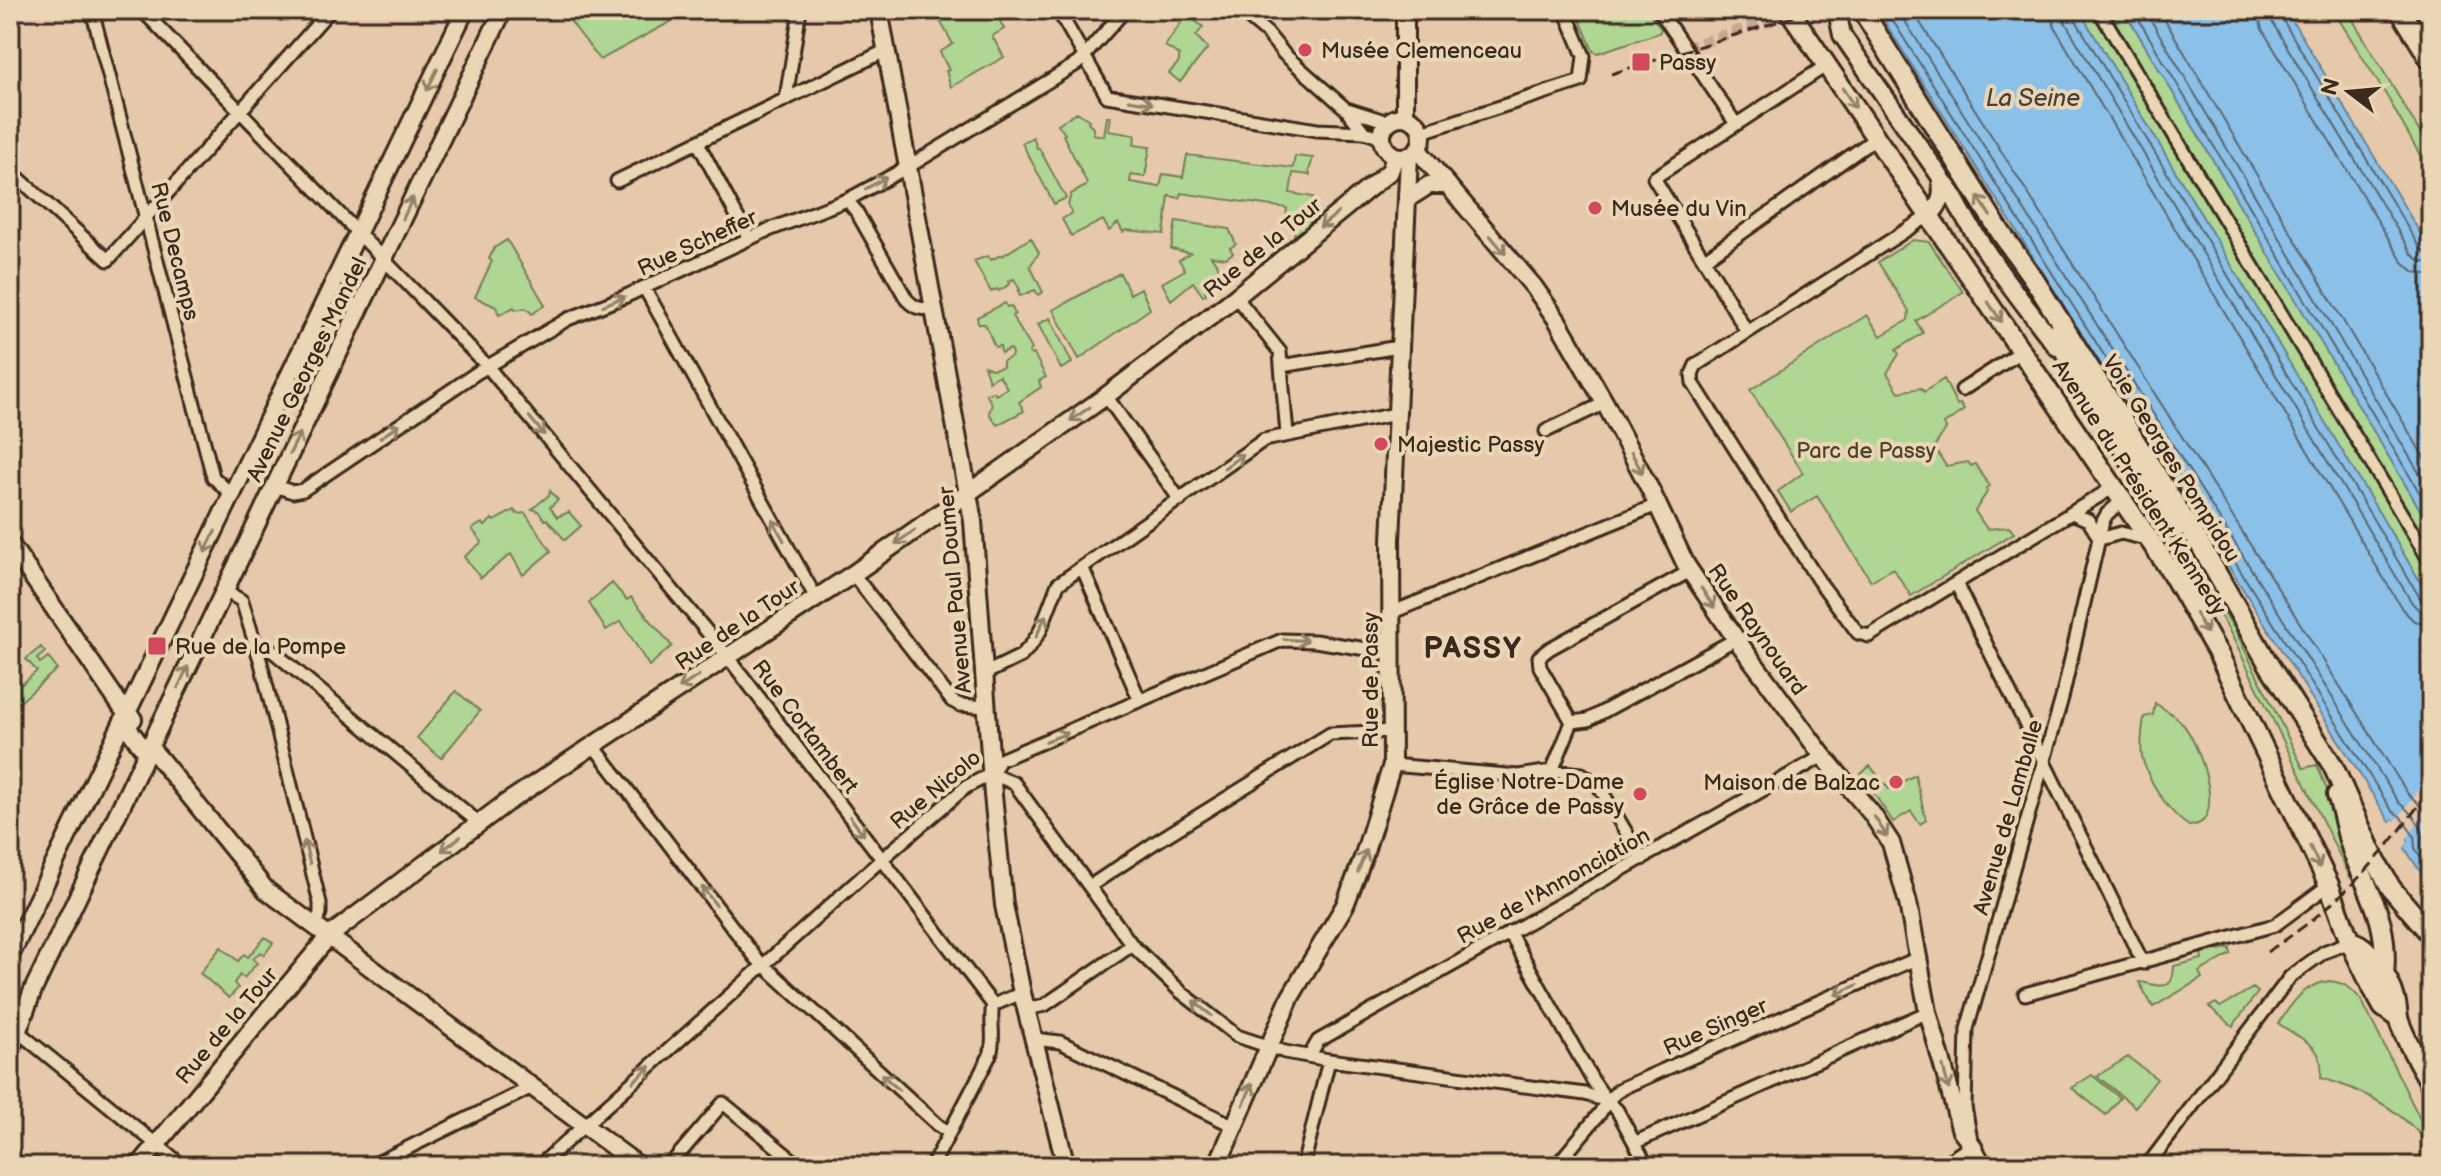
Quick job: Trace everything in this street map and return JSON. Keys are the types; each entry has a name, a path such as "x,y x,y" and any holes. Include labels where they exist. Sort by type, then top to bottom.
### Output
{"main road":[{"name":"Avenue du Président Kennedy","path":"1789,10 2151,540 2219,655 2329,885 2350,942 2383,1007 2398,1018"},
{"name":"Voie Georges Pompidou","path":"1862,10 2176,506 2333,766 2391,888 2431,935"},
{"path":"2400,10 2431,61"},
{"path":"2001,233 2075,371 2139,475 2233,604"},
{"path":"2118,493 2139,475"},
{"path":"2315,740 2338,798 2354,855 2380,914 2387,951 2384,975"},
{"path":"2350,942 2364,946 2384,975"},
{"name":"Avenue du Président Kennedy","path":"2384,975 2395,997 2398,1018 2431,1085"}],"street":[{"name":"Rue Decamps","path":"92,10 213,477 232,495"},
{"name":"Rue Cortambert","path":"142,10 487,366 728,657 993,1005"},
{"path":"10,170 107,260 330,10"},
{"name":"Avenue Georges Mandel","path":"10,956 465,10"},
{"name":"Avenue Georges Mandel","path":"10,1051 14,1028 503,10"},
{"path":"786,98 800,10"},
{"name":"Avenue Paul Doumer","path":"879,10 969,492 978,569 991,774 1004,905 1024,1001 1066,1166"},
{"path":"1058,10 1107,96 1317,130 1385,130"},
{"name":"Rue Scheffer","path":"275,486 293,492 303,490 487,366 568,319 749,239 847,200 908,167 1084,57 1125,10"},
{"path":"1240,10 1346,109 1364,132"},
{"path":"1405,10 1405,117"},
{"path":"1422,132 1581,81 1584,56 1565,10"},
{"path":"1659,10 1736,124"},
{"path":"2099,10 2431,563"},
{"path":"1840,12 1842,35 1951,192 1963,216 2017,294 2075,371"},
{"path":"2413,32 2431,19"},
{"path":"617,181 887,50"},
{"path":"1747,332 1654,178 1827,65"},
{"path":"1346,109 1385,130"},
{"path":"1396,117 1405,117 1416,121 1422,132 1422,141 1403,158 1386,149 1385,130 1396,117"},
{"path":"1705,259 1876,138"},
{"path":"698,143 749,239"},
{"name":"Rue de Passy","path":"1217,1166 1291,996 1345,905 1392,765 1391,540 1408,177 1403,158"},
{"name":"Rue Raynouard","path":"1403,158 1448,185 1534,287 1605,403 1690,571 1736,639 1823,756 1872,814 1891,843 1908,903 1928,1012 1962,1114 1962,1135 1972,1145 1983,1166"},
{"name":"Rue de la Tour","path":"139,1166 322,932 593,745 853,574 1106,396 1236,297 1403,158"},
{"path":"1940,177 1943,195 1937,209 1930,215 1696,365 1692,374 1693,383 1818,580 1858,633 1869,636 2072,513 2118,493"},
{"path":"1407,199 1429,185 1448,185"},
{"path":"847,200 907,300 916,308 924,310 934,307"},
{"path":"644,287 816,598"},
{"path":"1236,297 1280,352 1287,434"},
{"path":"1281,366 1399,347"},
{"path":"1962,390 2022,351"},
{"path":"1106,396 1180,500"},
{"path":"1546,431 1605,403"},
{"path":"984,674 1021,656 1031,645 1040,631 1056,586 1264,440 1396,414"},
{"name":"Avenue de Lamballe","path":"1962,1114 1967,1029 2062,698 2103,521 2118,493"},
{"path":"1393,612 1657,505"},
{"path":"2072,513 2088,520 2100,539 2121,533 2151,540"},
{"path":"10,544 127,715 128,728 141,746 150,748 266,890 639,1166"},
{"path":"1082,567 1140,701"},
{"path":"1572,722 1540,667 1539,657 1690,571"},
{"path":"853,574 952,701 960,705 986,707"},
{"path":"1956,583 2143,963"},
{"path":"224,590 242,601 256,647 320,903 322,932"},
{"path":"1572,722 1588,720 1736,639"},
{"name":"Rue Nicolo","path":"539,1166 882,859 966,787 991,774 1000,760 1282,640 1315,641 1392,653"},
{"path":"256,647 268,648 275,653 479,823"},
{"path":"1552,771 1572,722"},
{"path":"1090,886 1330,734 1393,731"},
{"path":"593,745 764,966 949,1132"},
{"name":"Rue de l'Annonciation","path":"1310,1055 1318,1041 1823,756"},
{"path":"1392,765 1518,776 1552,771 1582,774 1598,785 1642,859"},
{"path":"991,774 1014,783 1132,945 1181,992 1237,1036 1268,1047 1329,1060 1585,1094 1607,1101"},
{"path":"2025,994 2275,925 2329,885"},
{"path":"1509,932 1593,1081 1617,1110 1647,1166"},
{"path":"2147,1166 2290,977 2324,952 2350,942"},
{"path":"932,1166 993,1046 993,1005 1024,1001 1045,1005 1132,945"},
{"name":"Rue Singer","path":"1556,1166 1620,1089 1918,958"},
{"path":"1636,1142 1928,1012"},
{"path":"14,1028 183,1166"},
{"path":"1034,1039 1060,1042 1234,1126"},
{"path":"1303,1166 1329,1060"},
{"path":"371,1166 532,1087"},
{"path":"669,1166 723,1103 800,1166"},
{"path":"1941,1166 1972,1145"}],"green space":[{"path":"562,10 674,10 672,21 600,60"},
{"path":"934,10 987,10 992,18 997,15 1004,29 992,36 1004,57 951,87 946,71 949,70 940,52 953,44"},
{"path":"1576,10 1648,10 1661,29 1659,33 1598,53 1593,51"},
{"path":"2079,10 2124,10 2431,528 2431,600"},
{"path":"2333,10 2347,10 2431,151 2431,175 2388,98"},
{"path":"1187,14 1203,27 1196,36 1208,48 1180,82 1169,73 1179,62 1179,55 1165,46"},
{"path":"1077,112 1089,120 1093,134 1104,136 1107,117 1110,117 1108,131 1135,135 1134,145 1150,147 1145,177 1131,175 1130,182 1160,187 1163,174 1183,177 1187,155 1293,168 1295,156 1313,158 1310,175 1293,173 1290,193 1313,197 1309,228 1294,241 1295,220 1286,218 1287,208 1181,193 1180,198 1169,196 1164,234 1123,232 1118,223 1109,231 1103,220 1071,236 1062,219 1072,213 1068,205 1071,194 1087,183 1058,124"},
{"path":"1033,137 1066,198 1054,204 1022,143"},
{"path":"1176,221 1229,229 1236,244 1230,248 1233,253 1226,258 1211,256 1222,272 1219,274 1221,278 1203,296 1193,282 1171,300 1162,283 1185,270 1179,260 1190,253 1171,249"},
{"path":"1031,238 1039,253 1030,266 1043,292 1038,295 1035,290 1020,296 1014,279 999,291 991,292 974,261 988,256 991,260 1002,256"},
{"path":"507,240 545,305 532,314 526,308 516,310 514,307 499,315 496,307 475,297 492,261 489,259 494,248"},
{"name":"Parc de Passy","path":"1913,240 1929,242 1963,292 1916,321 1923,333 1896,350 1899,354 1887,373 1899,392 1921,388 1924,392 1944,379 1957,405 1960,404 1964,410 1944,424 1946,429 1934,447 1946,466 1968,462 1971,466 1975,464 1989,486 1975,511 1987,529 2009,527 2014,533 1911,596 1893,568 1871,581 1817,496 1791,512 1778,491 1803,473 1750,390 1867,315 1881,336 1908,320 1909,311 1878,262"},
{"path":"1120,273 1130,294 1141,288 1150,309 1079,359 1053,310"},
{"path":"1005,303 1007,307 1011,306 1015,314 1012,316 1032,349 1029,352 1034,354 1046,377 1039,381 1041,387 1019,402 1024,411 997,425 989,413 992,404 986,394 994,392 996,395 1007,388 999,375 989,381 984,366 992,369 1003,367 1003,361 1012,354 1010,349 1001,353 1000,346 995,347 985,324 978,324 977,317"},
{"path":"1050,318 1072,363 1061,369 1038,324"},
{"path":"550,491 558,500 550,507 557,517 569,512 581,526 565,540 547,519 532,509"},
{"path":"514,510 517,514 525,513 551,551 523,575 511,554 481,578 464,557 482,542 472,529 482,523 485,526 492,519 494,521"},
{"path":"2191,559 2235,630 2303,768 2317,765 2354,872 2350,877 2231,634 2188,560"},
{"path":"612,583 627,600 631,597 672,646 649,666 621,621 606,630 589,603"},
{"path":"41,647 45,652 37,659 40,663 48,657 57,669 10,711 10,690 37,671 26,659"},
{"path":"456,691 480,711 441,758 417,738"},
{"path":"2155,703 2181,722 2204,768 2208,808 2205,818 2198,824 2189,826 2174,813 2154,786 2145,766 2141,747 2144,717 2153,715"},
{"path":"1870,766 1889,789 1915,775 1926,820 1920,824 1911,811 1893,822 1861,774"},
{"path":"265,937 273,943 264,955 260,952 253,959 257,963 244,978 240,975 234,983 238,988 229,998 200,973 221,947 238,961 244,954 248,957"},
{"path":"2230,948 2231,954 2199,972 2202,978 2153,1007 2139,982 2167,985 2174,966 2202,959 2201,953"},
{"path":"2329,981 2349,988 2363,1003 2423,1125 2420,1134 2375,1099 2321,1078 2321,1066 2315,1050 2278,1023 2305,991"},
{"path":"2253,988 2258,992 2233,1026 2209,1007 2216,1003 2220,1007"},
{"path":"2128,1057 2157,1079 2135,1107 2097,1076"},
{"path":"2092,1075 2120,1098 2106,1115 2072,1088"}],"water":[{"name":"La Seine","path":"1877,10 2079,10 2431,600 2431,888 2404,847 2408,841 2393,819 2390,822"},
{"path":"2124,10 2286,10 2431,251 2431,528"}],"pier":[{"path":"2431,774 2431,806 2406,839 2408,842 2402,851 2400,847 2403,842 2388,825 2393,819 2395,821"}],"tunnel":[{"path":"1685,48 1769,21"}],"railway":[{"path":"1611,74 1815,10"},
{"path":"2267,952 2316,917 2358,878 2396,836 2431,787"}],"place":[{"name":"Musée Clemenceau","path":"1305,50"},
{"name":"Passy","path":"1641,62"},
{"name":"Musée du Vin","path":"1595,208"},
{"name":"Majestic Passy","path":"1381,444"},
{"name":"Rue de la Pompe","path":"157,646"},
{"name":"Maison de Balzac","path":"1896,782"},
{"name":"Église Notre-Dame de Grâce de Passy","path":"1640,794"}],"district":[{"name":"PASSY","path":"1473,648"}]}
